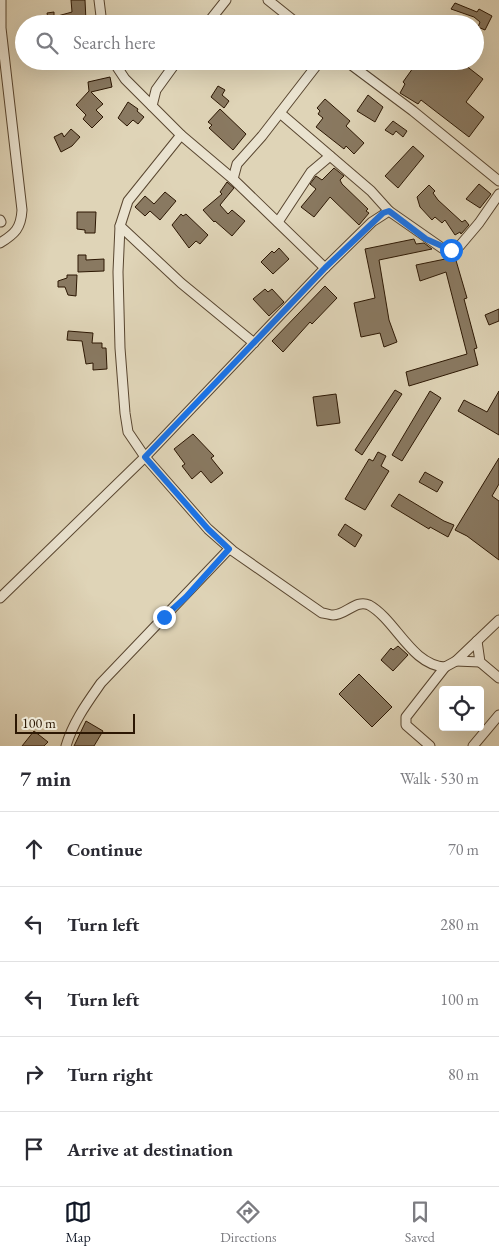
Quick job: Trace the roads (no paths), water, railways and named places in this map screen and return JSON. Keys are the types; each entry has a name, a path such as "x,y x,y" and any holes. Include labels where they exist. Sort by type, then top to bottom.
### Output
{"street":[{"path":"0,243 14,235 19,228 22,210 1,28 1,0"},
{"path":"99,0 101,15"},
{"path":"214,15 226,0"},
{"path":"268,0 287,15"},
{"path":"118,70 124,79 181,135 233,179 325,268"},
{"path":"152,106 156,90 170,70"},
{"path":"233,179 236,164 280,113 313,70"},
{"path":"358,70 499,180"},
{"path":"280,113 371,191 389,211 426,239 451,250 457,249 465,241 499,194"},
{"path":"181,135 128,201 120,226 118,272 120,348 124,413 128,432 145,457 208,529 229,549 322,613 333,615 357,604 366,604 376,610 418,654 431,664 445,668"},
{"path":"278,222 311,172 330,156"},
{"path":"220,168 236,164"},
{"path":"0,598 145,457 325,268 372,222 389,211"},
{"path":"120,226 181,283 254,344"},
{"path":"66,746 78,718 101,683 229,549"},
{"path":"430,746 406,725 406,717 445,668 456,661 499,620"},
{"path":"476,641 480,662"},
{"path":"456,661 480,662 499,678"},
{"path":"473,746 499,715"}]}
